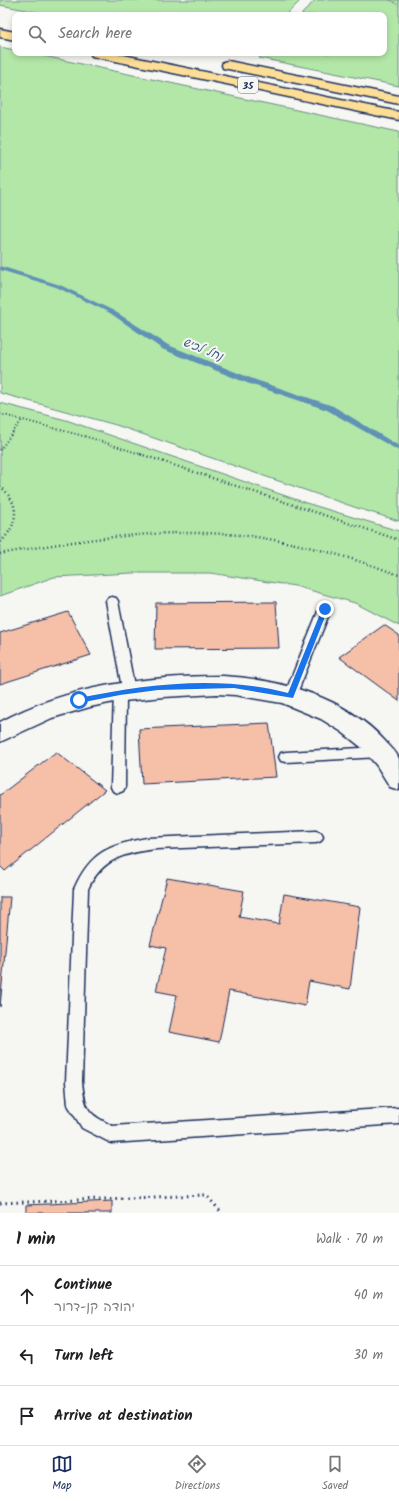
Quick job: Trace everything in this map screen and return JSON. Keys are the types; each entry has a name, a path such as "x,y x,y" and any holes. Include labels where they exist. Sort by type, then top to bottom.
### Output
{"highway":[{"path":"0,33 12,35"},
{"name":"35","path":"110,56 399,116"},
{"name":"35","path":"216,62 399,100"}],"street":[{"path":"0,733 39,713 79,700 158,687 234,686 267,690 290,696 328,710 351,725 393,767"}],"lane":[{"path":"112,601 124,692 118,787"},
{"path":"290,696 325,609"},
{"path":"286,757 393,767"},
{"path":"316,837 156,843 132,846 109,855 92,868 81,889 74,1082 76,1106 88,1122 111,1135 399,1116"}],"path":[{"path":"390,0 399,5"},
{"path":"0,414 91,438 399,540"},
{"path":"0,450 22,420"},
{"path":"0,486 11,497 16,512 12,528 0,543"},
{"path":"0,554 47,545 98,538 158,534 217,534 255,537 311,547 355,559 399,575"},
{"path":"0,1203 206,1194 222,1213"}],"green space":[{"path":"0,0 301,0 289,12 36,12 0,5"},
{"path":"315,0 399,0 399,86 259,58 261,56 387,56 387,12 304,12"},
{"path":"0,47 12,49 12,56 44,56 399,132 399,521 116,425 0,393"},
{"path":"0,403 66,420 306,503 399,531 399,626 355,603 295,586 210,573 132,573 54,577 0,596"}],"building":[{"path":"276,602 279,648 155,649 156,603"},
{"path":"68,612 91,655 0,684 0,633"},
{"path":"384,625 399,635 399,701 339,657"},
{"path":"269,723 276,777 142,784 139,729"},
{"path":"56,752 105,790 5,871 0,866 0,795"},
{"path":"167,878 244,891 239,917 279,924 284,894 360,907 350,989 309,981 305,1006 229,991 219,1042 169,1032 177,995 156,991 166,948 150,945"},
{"path":"0,897 10,897 0,1007"},
{"path":"112,1201 112,1213 26,1213 26,1205"}],"waterway":[{"name":"נחל לכיש","path":"0,268 58,286 112,312 165,347 250,381 330,408 399,449"}],"route":[{"path":"79,700 120,692 158,687 234,686 267,690 290,696 325,609"}]}
